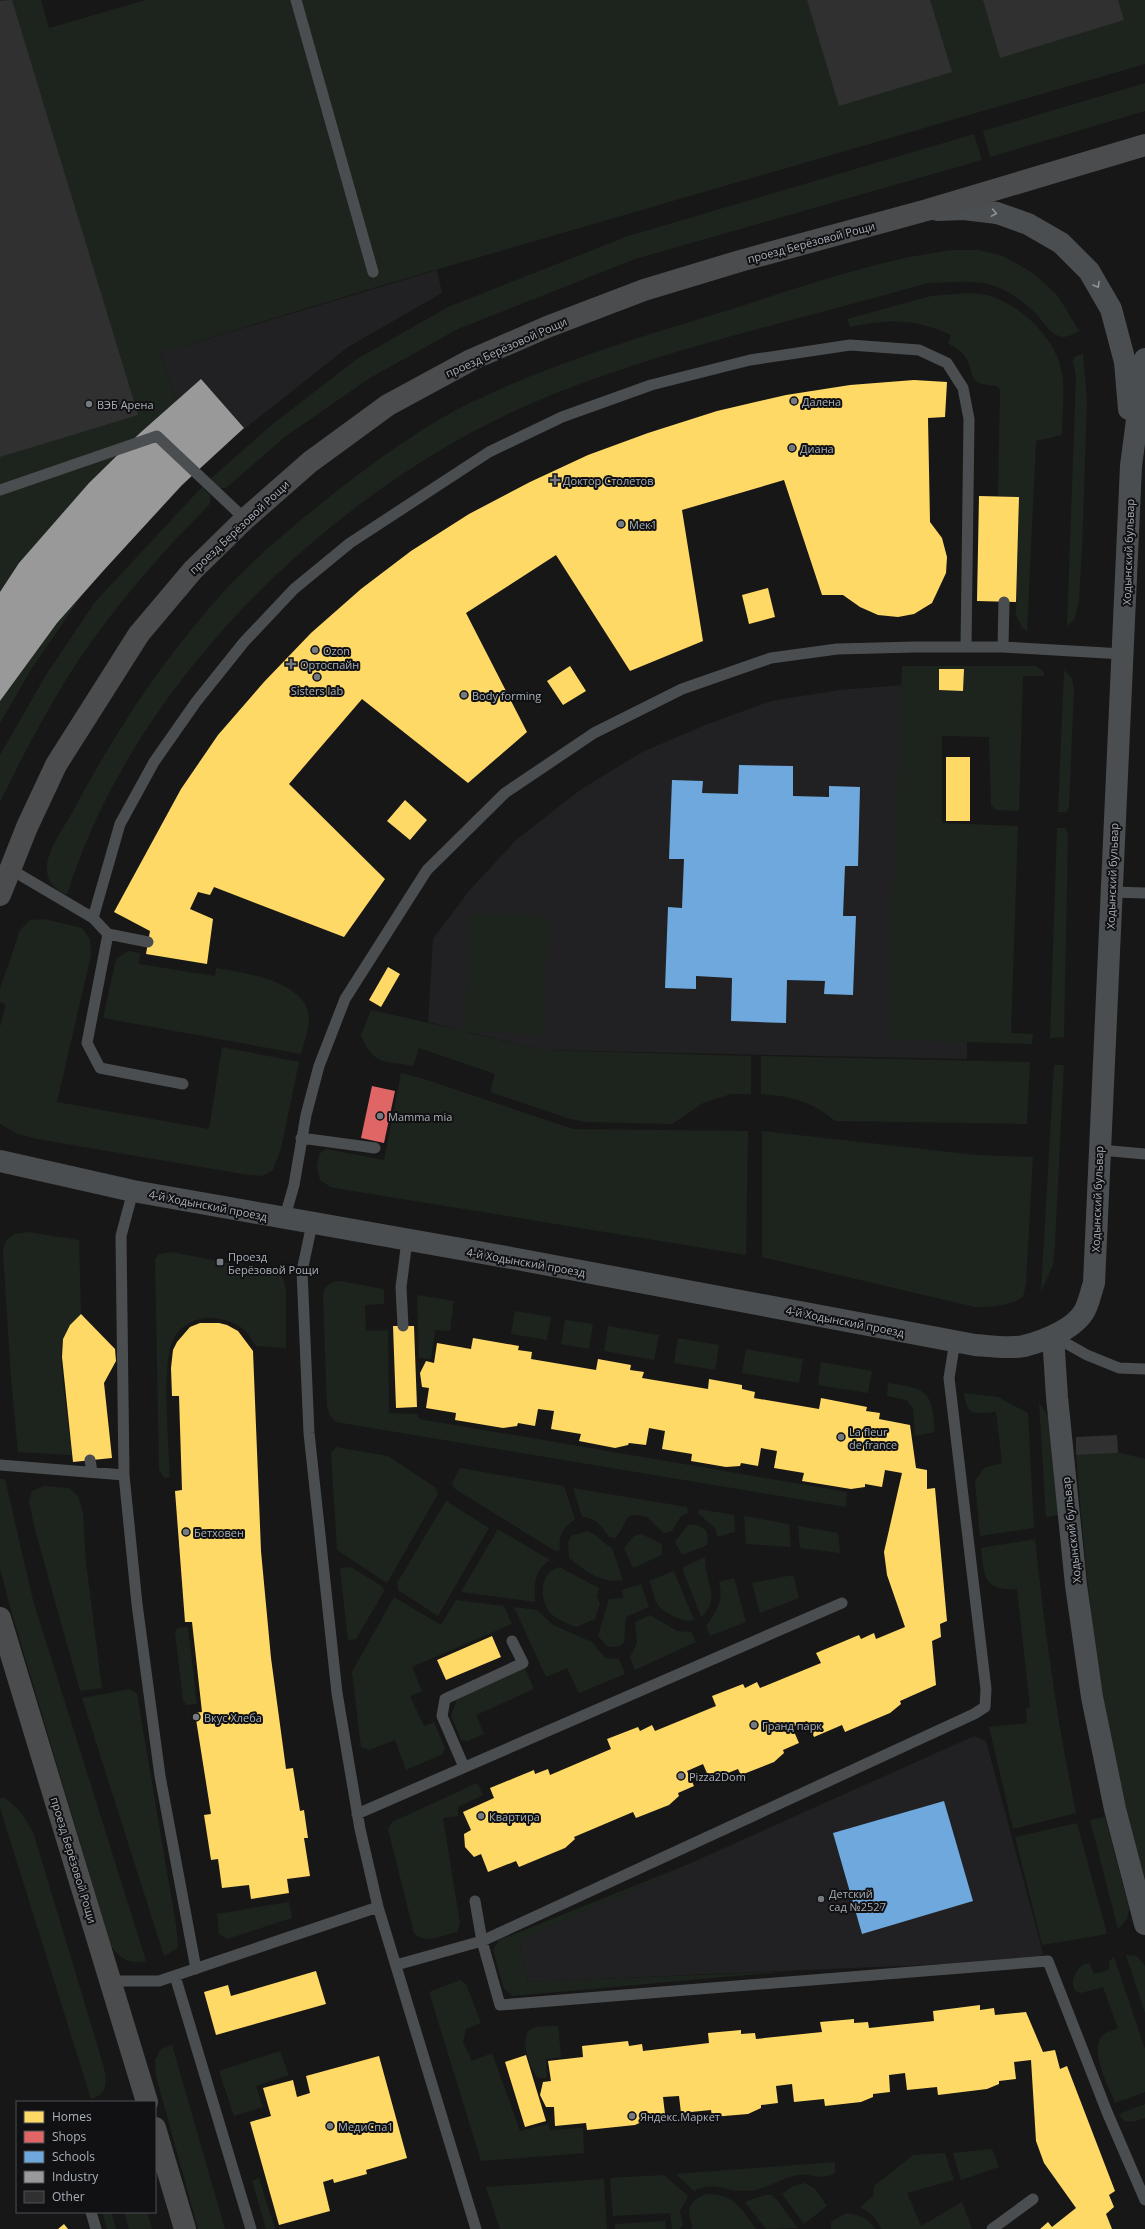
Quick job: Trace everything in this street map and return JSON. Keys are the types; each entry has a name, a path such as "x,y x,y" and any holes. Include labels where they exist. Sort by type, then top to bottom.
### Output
{"street":[{"name":"проезд Берёзовой Рощи","path":"0,895 27,827 56,765 139,634 193,570 245,519 310,462 388,405 471,360 547,327 644,290 740,261 927,210 1145,145"},
{"name":"Ходынский бульвар","path":"927,210 964,209 997,213 1028,224 1061,243 1089,271 1111,309 1125,362 1137,461"},
{"name":"Ходынский бульвар","path":"1145,359 1123,654 1094,1283 1084,1311 1072,1324 1053,1336 1057,1397 1076,1585 1092,1697 1115,1809 1145,1924"},
{"name":"4-й Ходынский проезд","path":"0,1161 133,1191 284,1220 517,1259 955,1341 996,1347 1024,1346 1053,1336"},
{"name":"проезд Берёзовой Рощи","path":"0,1618 147,2101"},
{"path":"156,2131 185,2229"}],"lane":[{"path":"296,0 373,272"},
{"path":"93,918 120,824 154,762 196,702 244,642 294,589 350,543 489,452 562,417 651,385 750,360 850,345 919,350 948,363 963,388 969,419 966,647"},
{"path":"0,490 157,436 245,519"},
{"path":"1003,647 1004,602"},
{"path":"284,1220 294,1186 301,1138 319,1066 345,999 427,870 505,793 594,733 682,689 770,658 837,649 966,647 1003,647 1123,654"},
{"path":"10,870 93,918 108,934 148,942"},
{"path":"1112,892 1145,893"},
{"path":"108,934 87,1043 100,1068 183,1084"},
{"path":"301,1138 375,1148"},
{"path":"1100,1150 1145,1154"},
{"path":"133,1191 121,1236 124,1475 137,1604 160,1776 196,1969"},
{"path":"312,1224 302,1271 309,1433 337,1693 357,1814 378,1907 476,2229"},
{"path":"403,1326 401,1287 407,1241"},
{"path":"1053,1336 1087,1355 1119,1368 1145,1369"},
{"path":"396,1965 482,1941 974,1714 985,1707 986,1689 949,1378 955,1341"},
{"path":"90,1460 92,1472"},
{"path":"0,1465 124,1475"},
{"path":"357,1814 842,1603"},
{"path":"464,1767 442,1716 445,1699 523,1663 512,1641"},
{"path":"475,1901 482,1941 500,2004 1048,1961 1107,2112 1145,2200"},
{"path":"111,1982 159,1981 378,1907"},
{"path":"174,1976 251,2229"},
{"path":"992,2229 1033,2199"},
{"path":"91,2213 96,2229"}],"shaded area":[{"name":"ВЭБ Арена","path":"0,0 41,0 49,28 146,0 1145,0 1145,64 373,288 160,353 195,456 204,463 142,528 83,594 32,668 0,723"},
{"path":"1145,83 1145,111 990,157 983,131"},
{"path":"974,134 982,160 635,259 458,329 370,378 286,436 226,488 219,488 210,479 274,423 357,359 448,307 628,236"},
{"path":"952,250 979,250 1003,256 1033,273 1058,296 1079,331 1067,337 1056,335 1028,306 1007,291 995,286 970,282 928,283 646,361 554,394 476,430 399,477 325,532 257,594 195,663 142,736 99,814 67,895 55,887 49,878 47,867 49,856 54,844 118,733 168,659 205,613 257,558 315,508 382,457 425,428 470,403 562,364 626,342 836,276 893,261"},
{"path":"437,270 442,293 348,347 239,433 222,421 195,456 160,353"},
{"path":"969,293 993,297 1005,302 1029,319 1039,329 1055,353 1063,380 1062,435 1036,441 1027,632 1021,626 1016,615 1019,497 998,496 1000,390 997,386 986,385 975,380 968,361 964,355 948,343 951,335 925,325 901,322 877,322 850,327 847,319 931,296"},
{"path":"1083,354 1087,401 1082,550 1079,600 1075,619 1067,626 1076,377 1073,362 1074,357"},
{"path":"202,487 210,495 210,504 131,590 79,660 46,713 0,802 0,755 46,675 95,602"},
{"path":"902,666 1036,666 1044,672 1044,676 1023,676 1019,811 996,810 991,805 989,737 942,736 942,823 1018,826 1011,1033 1033,1034 1032,1044 898,1040 893,1039 888,1033"},
{"path":"1064,670 1072,678 1074,690 1069,807 1066,812 1058,812"},
{"path":"903,685 896,874 967,986 967,1059 541,1050 428,1022 433,939 468,892 516,840 580,790 644,751 708,724 771,701 839,690"},
{"path":"1057,828 1065,828 1068,834 1064,1037 1050,1038"},
{"path":"468,914 548,916 544,1034 467,1032 541,1050 751,1056 751,1094 731,1094 703,1103 672,1124 586,1122 570,1119 490,1092 495,1074 419,1048 413,1066 387,1062 375,1057 365,1045 361,1035 371,1010 465,1031"},
{"path":"44,919 82,928 90,939 91,955 57,1102 209,1129 222,1047 299,1062 281,1149 273,1170 262,1176 242,1174 37,1139 18,1134 0,1124 0,1027 6,1004 0,1002 0,989 20,930 30,920"},
{"path":"128,951 140,953 139,964 215,976 216,968 258,976 286,987 298,995 306,1005 309,1018 301,1054 103,1018 116,959"},
{"path":"761,1056 1030,1062 1027,1124 835,1121 827,1114 801,1101 782,1096 761,1094"},
{"path":"1054,1065 1064,1065 1055,1245 1053,1265 1041,1292"},
{"path":"401,1073 424,1079 573,1129 748,1131 746,1255 330,1187 320,1180 317,1167 319,1154 326,1149 384,1160"},
{"path":"762,1131 977,1155 1033,1157 1026,1284 1023,1297 1007,1304 975,1307 762,1257"},
{"path":"29,1232 79,1240 81,1314 67,1331 63,1339 62,1349 63,1378 72,1455 18,1452 11,1379 3,1252 6,1240 14,1234"},
{"path":"172,1252 274,1272 282,1277 286,1288 286,1348 256,1346 243,1329 233,1323 221,1319 207,1318 195,1320 180,1330 173,1340 169,1352 167,1368 170,1477 164,1478 159,1470 155,1259 159,1254"},
{"path":"340,1281 384,1289 384,1304 365,1305 366,1331 388,1330 389,1413 417,1414 420,1419 847,1492 846,1507 336,1422 330,1416 327,1408 323,1293 326,1287 330,1284"},
{"path":"417,1295 454,1301 450,1331 435,1330 431,1359 419,1358"},
{"path":"515,1311 551,1317 547,1340 511,1334"},
{"path":"565,1320 593,1324 589,1349 561,1344"},
{"path":"608,1326 659,1335 654,1360 604,1351"},
{"path":"678,1338 719,1345 715,1370 674,1363"},
{"path":"746,1349 803,1359 799,1383 742,1373"},
{"path":"821,1362 872,1371 868,1393 818,1385"},
{"path":"888,1383 912,1387 926,1394 930,1400 932,1408 935,1432 915,1436 913,1409 907,1400 887,1396"},
{"path":"964,1393 998,1397 1028,1413 1034,1528 980,1536 975,1481 984,1468 1002,1463 996,1412 973,1412 968,1407"},
{"path":"1039,1402 1049,1418 1059,1515 1046,1517"},
{"path":"336,1447 388,1456 436,1488 438,1494 387,1583 337,1550 331,1453"},
{"path":"1121,1453 1145,1459 1145,1883 1117,1771 1099,1672 1084,1548 1076,1455"},
{"path":"460,1468 564,1486 575,1519 562,1532 560,1550 555,1551 455,1489 452,1483"},
{"path":"0,1479 5,1479 33,1600 146,1961 134,1962 126,1960 122,1958 111,1946 10,1607 0,1568"},
{"path":"44,1486 69,1488 78,1496 83,1512 86,1563 102,1688 80,1691 34,1526 29,1501 32,1491"},
{"path":"573,1488 687,1507 688,1513 681,1516 672,1531 664,1533 652,1522 641,1515 629,1516 615,1538 609,1537 598,1523 591,1519 582,1517"},
{"path":"446,1501 489,1528 438,1616 398,1590 397,1583"},
{"path":"699,1509 734,1515 735,1532 717,1537 716,1529 698,1513"},
{"path":"744,1516 789,1524 791,1547 746,1544"},
{"path":"688,1525 697,1525 706,1530 708,1539 707,1545 682,1555 675,1542"},
{"path":"798,1526 838,1533 840,1553 800,1548"},
{"path":"498,1529 550,1560 541,1568 536,1578 535,1602 461,1592"},
{"path":"587,1531 594,1534 612,1548 623,1580 615,1581 601,1578 588,1572 569,1558 568,1543 571,1536"},
{"path":"641,1534 662,1544 662,1555 633,1568 624,1548 634,1536"},
{"path":"1035,1539 1052,1677 1076,1813 1013,1829 989,1727 1027,1723 1026,1708 1030,1707 1017,1589 997,1587 987,1580 983,1566 981,1548"},
{"path":"705,1557 705,1566 711,1596 707,1610 701,1617 682,1568"},
{"path":"351,1567 383,1587 384,1591 356,1639 348,1640 340,1568"},
{"path":"559,1567 599,1588 597,1596 600,1603 595,1619 576,1627 557,1618 548,1610 543,1597 545,1578 549,1573"},
{"path":"674,1571 694,1620 690,1621 680,1619 669,1614 660,1608 655,1599 649,1581"},
{"path":"793,1575 799,1598 760,1613 752,1583"},
{"path":"734,1578 746,1622 710,1636 706,1626 713,1616 720,1600 721,1594 719,1582"},
{"path":"641,1584 649,1607 626,1617 624,1643 619,1646 608,1647 598,1636 609,1599 623,1598 622,1590"},
{"path":"394,1597 441,1625 456,1600 504,1606 512,1624 412,1667 422,1691 410,1696 424,1726 434,1722 445,1748 443,1754 406,1770 395,1740 369,1750 361,1747 352,1672"},
{"path":"514,1607 537,1610 553,1625 592,1642 605,1658 619,1659 625,1674 579,1693 567,1668 546,1677"},
{"path":"650,1615 677,1631 691,1632 696,1642 635,1670 630,1657 637,1643 635,1622"},
{"path":"188,1627 197,1704 187,1705 183,1701 175,1632 178,1628"},
{"path":"525,1668 534,1689 476,1715 484,1734 468,1741 461,1740 451,1716 457,1699"},
{"path":"130,1689 137,1694 176,1925 178,1948 164,1956 82,1698"},
{"name":"Детский сад №2527","path":"974,1736 986,1741 1043,1953 1037,1960 528,1982 519,1940"},
{"path":"477,1783 483,1795 458,1807 458,1816 443,1818 460,1923 457,1932 429,1939 418,1937 414,1933 388,1829 392,1822"},
{"path":"0,1798 5,1798 18,1810 34,1835 104,2070 106,2080 104,2090 97,2097 91,2099 0,1808"},
{"path":"1105,1817 1129,1909 1127,1919 1118,1929 1090,1820"},
{"path":"1077,1823 1107,1934 1042,1945 1015,1837"},
{"path":"706,1857 519,1940 528,1982 792,1971 513,1996 504,1989 493,1950 499,1940"},
{"path":"289,1902 292,1918 227,1939 219,1934 217,1914"},
{"path":"1126,1955 1137,1956 1145,1966 1145,2013"},
{"path":"1114,1957 1145,2049 1145,2092 1115,2103 1099,2061 1098,2044 1103,2035 1118,2028 1103,1987 1081,1993 1075,1991 1073,1984 1075,1974 1082,1965 1089,1963 1094,1974 1109,1970 1109,1961"},
{"path":"460,1980 466,1984 481,2023 466,2029 463,2042 472,2061 492,2053 520,2131 548,2124 550,2130 583,2128 584,2153 481,2161 429,1992"},
{"path":"558,2026 561,2057 546,2059 547,2078 538,2078 532,2068 526,2052 525,2044 528,2031 539,2027"},
{"path":"172,2045 225,2229 198,2229 156,2076 155,2060 161,2049"},
{"path":"280,2051 289,2075 256,2086 263,2107 234,2116 219,2071"},
{"path":"1145,2104 1145,2118 1130,2122 1121,2118 1119,2114"},
{"path":"992,2149 999,2167 961,2180 953,2153"},
{"path":"945,2153 954,2180 907,2193 921,2226 962,2202 972,2229 882,2229 872,2215 860,2207 873,2196 874,2186 913,2155"},
{"path":"835,2162 835,2173 830,2175 821,2177 798,2175 766,2187 745,2191 708,2186 694,2191 676,2174"},
{"path":"664,2175 688,2196 680,2211 683,2225 680,2229 672,2229 670,2213 613,2216 610,2178"},
{"path":"259,2178 275,2229 266,2229 252,2181"},
{"path":"604,2179 607,2229 500,2229 486,2187"},
{"path":"804,2183 814,2188 827,2206 804,2224 782,2194 793,2186"},
{"path":"705,2194 723,2196 736,2203 756,2229 690,2229 693,2227 689,2216 690,2207 695,2200"},
{"path":"765,2195 772,2195 776,2199 798,2228 766,2229 745,2202"},
{"path":"102,2213 111,2213 116,2229 107,2229"},
{"path":"124,2213 147,2213 152,2229 129,2229"},
{"path":"846,2213 863,2217 875,2229 831,2229 831,2222"},
{"path":"665,2221 666,2229 615,2229 615,2224"}],"building: Homes":[{"path":"914,380 947,382 945,417 928,418 930,522 942,538 947,557 946,573 932,603 914,614 898,617 878,615 860,607 843,595 822,595 784,480 682,510 703,641 630,671 556,555 466,613 527,732 468,783 362,699 289,784 385,879 344,937 214,887 210,895 198,892 190,909 213,919 207,964 146,954 150,931 114,912 181,789 218,735 264,682 311,633 361,589 411,551 469,514 530,482 588,455 648,433 717,411 786,395 850,385"},
{"path":"979,496 1019,497 1016,602 977,601"},
{"path":"768,588 775,617 749,624 742,595"},
{"path":"570,666 586,691 563,705 547,681"},
{"path":"939,669 964,669 963,691 939,690"},
{"path":"946,757 970,757 970,821 946,821"},
{"path":"405,800 427,820 410,840 387,821"},
{"path":"388,967 400,974 381,1007 369,1000"},
{"path":"81,1314 115,1349 116,1361 104,1383 112,1458 73,1462 62,1357 63,1339 70,1325"},
{"path":"200,1323 219,1323 227,1325 238,1331 253,1351 261,1551 271,1658 286,1769 293,1768 300,1811 304,1810 308,1838 304,1838 310,1876 287,1879 289,1893 251,1899 249,1885 222,1888 218,1859 211,1860 204,1815 211,1814 195,1713 202,1712 192,1622 185,1622 175,1491 182,1490 179,1396 172,1396 171,1368 173,1350 177,1342 190,1327"},
{"path":"393,1326 414,1326 417,1407 396,1408"},
{"path":"473,1338 519,1346 518,1350 532,1352 531,1359 596,1370 598,1359 631,1365 630,1370 644,1372 642,1378 708,1389 709,1379 742,1385 742,1389 755,1392 754,1398 819,1409 821,1398 867,1407 866,1411 880,1413 879,1419 910,1425 916,1468 927,1470 927,1489 935,1488 947,1621 940,1624 941,1637 932,1641 936,1685 900,1701 901,1704 890,1713 845,1732 842,1725 814,1737 807,1721 792,1727 799,1743 783,1750 784,1753 774,1762 741,1775 738,1769 710,1780 703,1764 687,1771 694,1786 678,1793 679,1796 669,1805 636,1818 633,1812 574,1837 575,1839 565,1848 519,1867 516,1861 488,1872 481,1854 474,1857 465,1847 464,1834 471,1830 463,1812 494,1798 490,1788 534,1770 535,1774 548,1769 550,1775 611,1749 607,1739 638,1727 640,1731 652,1725 655,1731 716,1706 712,1696 743,1684 745,1688 757,1682 760,1688 821,1663 816,1653 859,1635 861,1639 874,1633 876,1639 905,1627 887,1575 884,1552 902,1473 885,1470 882,1487 865,1484 865,1487 851,1489 802,1481 804,1473 774,1468 777,1451 761,1448 758,1466 741,1463 740,1466 726,1467 691,1461 692,1454 662,1449 665,1431 649,1428 646,1445 629,1443 628,1445 615,1448 579,1441 581,1434 551,1429 554,1411 538,1409 535,1426 518,1423 517,1426 503,1428 455,1420 456,1413 426,1408 429,1388 422,1387 420,1373 426,1361 434,1363 437,1343 471,1349"},
{"path":"492,1636 501,1657 446,1680 437,1660"},
{"path":"316,1971 326,2004 216,2035 204,1992 228,1985 231,1996"},
{"path":"980,2005 980,2010 994,2008 995,2015 1026,2012 1043,2052 1055,2050 1060,2069 1067,2066 1115,2191 1109,2195 1114,2207 1106,2214 1112,2229 1040,2229 1048,2222 1052,2227 1076,2208 1044,2163 1036,2141 1031,2060 1014,2062 1016,2079 999,2081 999,2084 987,2089 938,2095 937,2087 907,2090 905,2073 889,2075 890,2092 873,2094 873,2097 861,2102 825,2106 824,2099 794,2102 792,2084 776,2086 778,2103 761,2105 761,2108 748,2114 712,2117 711,2110 681,2113 679,2096 663,2097 665,2114 648,2116 648,2119 635,2125 587,2130 586,2123 555,2126 554,2107 546,2107 540,2095 543,2082 551,2081 548,2061 583,2057 582,2046 628,2041 629,2046 642,2044 643,2051 709,2043 708,2033 741,2030 741,2034 755,2033 756,2039 822,2032 820,2022 854,2019 854,2023 868,2022 869,2028 934,2021 933,2011"},
{"path":"526,2055 546,2121 525,2127 505,2062"},
{"path":"379,2056 407,2158 366,2170 367,2174 334,2183 333,2179 323,2182 330,2211 279,2225 250,2122 271,2116 263,2088 293,2080 297,2097 310,2093 306,2076"},
{"path":"64,2224 68,2229 58,2229"}],"building: Shops":[{"path":"372,1086 395,1091 384,1143 361,1138"}],"building: Schools":[{"path":"739,765 793,766 793,796 829,797 829,786 860,787 858,866 845,866 843,916 856,916 853,995 824,994 825,981 787,980 786,1023 731,1021 732,978 696,976 696,989 665,988 668,907 682,908 684,859 669,859 672,780 703,781 702,793 738,794"},
{"path":"944,1801 973,1901 862,1934 833,1833"}],"building: Industry":[{"path":"201,379 244,428 182,485 104,570 57,623 0,701 0,592 19,563 89,483 140,433"}],"building: Other":[{"path":"12,0 138,415 0,457 0,1"},
{"path":"807,0 930,0 952,72 839,106"},
{"path":"983,0 1118,0 1124,20 1000,58"},
{"path":"1117,1435 1118,1453 1076,1455 1076,1437"}],"place":[{"name":"Далена","path":"794,401"},
{"name":"ВЭБ Арена","path":"89,404"},
{"name":"Диана","path":"792,448"},
{"name":"Доктор Столетов","path":"555,480"},
{"name":"Мек1","path":"621,524"},
{"name":"Ozon","path":"315,650"},
{"name":"Ортоспайн","path":"291,664"},
{"name":"Sisters lab","path":"317,677"},
{"name":"Body forming","path":"464,695"},
{"name":"Mamma mia","path":"380,1116"},
{"name":"Проезд Берёзовой Рощи","path":"220,1262"},
{"name":"La fleur de france","path":"841,1437"},
{"name":"Бетховен","path":"186,1532"},
{"name":"Вкус Хлеба","path":"196,1717"},
{"name":"Гранд парк","path":"754,1725"},
{"name":"Pizza2Dom","path":"681,1776"},
{"name":"Квартира","path":"481,1816"},
{"name":"Детский сад №2527","path":"821,1899"},
{"name":"Яндекс.Маркет","path":"632,2116"},
{"name":"МедиСпа1","path":"330,2126"}]}
